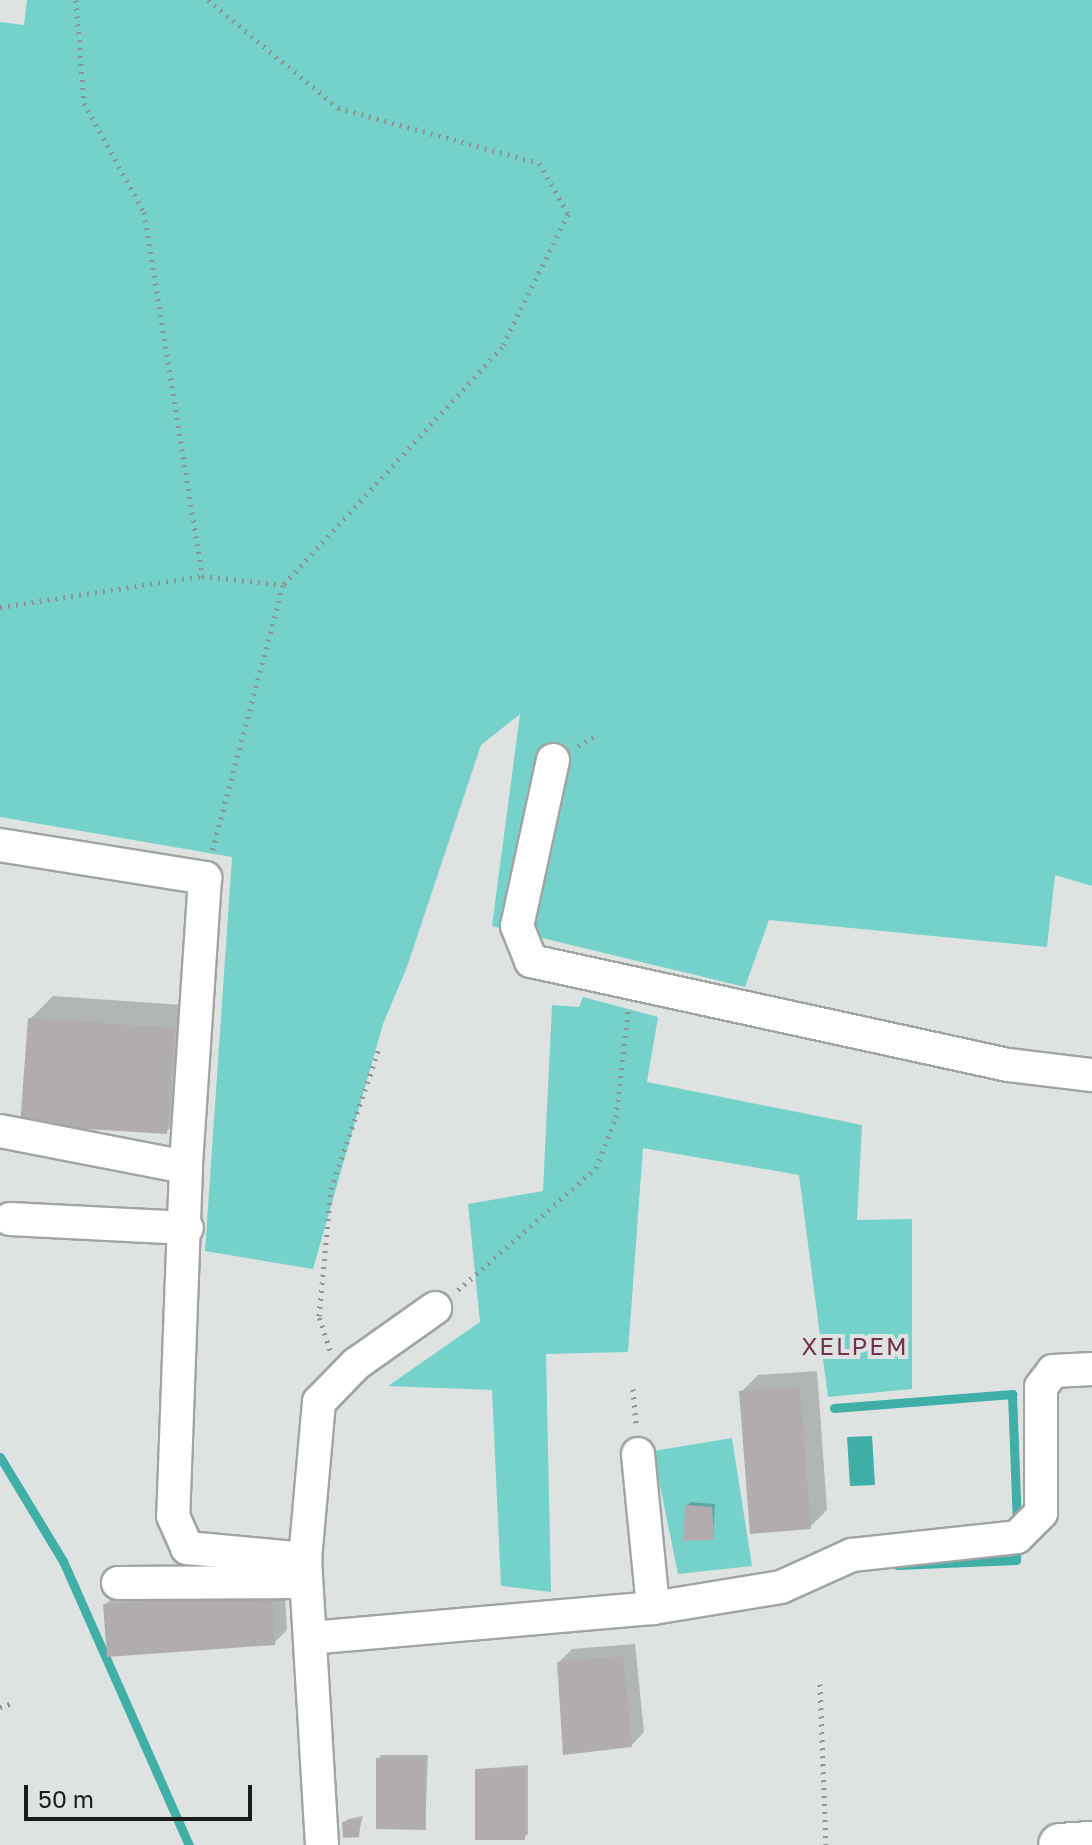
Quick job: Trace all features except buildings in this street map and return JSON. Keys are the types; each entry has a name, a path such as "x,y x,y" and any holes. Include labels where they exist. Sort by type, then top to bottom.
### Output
{"main road":[{"path":"1060,1845 1092,1843"}],"street":[{"path":"553,760 517,926 531,961 1009,1065 1092,1075"},
{"path":"0,845 205,878 186,1167 187,1228 173,1516 187,1548 305,1570"},
{"path":"0,1131 186,1167"},
{"path":"10,1219 187,1228"},
{"path":"322,1845 305,1570 319,1402 340,1381 435,1308"},
{"path":"310,1638 653,1608 781,1587 852,1555 1017,1537 1041,1513 1041,1387 1053,1371 1092,1369"},
{"path":"638,1454 653,1608"},
{"path":"118,1583 305,1570"}],"path":[{"path":"76,0 84,103 144,212 202,576"},
{"path":"205,878 283,585 502,347 568,214 539,163 338,108 208,0"},
{"path":"0,607 202,576 283,585"},
{"path":"435,1308 596,1168 616,1117 632,982"},
{"path":"340,1381 319,1316 331,1189 380,1046"},
{"path":"820,1684 826,1845"},
{"path":"0,1707 13,1703"}],"shaded area":[{"path":"27,0 1092,0 1092,886 1055,875 1047,947 769,920 745,987 492,926 520,714 481,745 407,967 383,1024 313,1269 205,1251 232,857 0,817 0,22 24,25"},
{"path":"583,997 658,1017 647,1082 862,1125 857,1220 912,1219 912,1389 828,1397 799,1175 643,1148 628,1352 546,1354 551,1592 501,1586 492,1390 388,1386 480,1322 468,1204 543,1191 552,1005 579,1007"},
{"path":"872,1436 875,1485 850,1486 847,1437"},
{"path":"732,1438 752,1566 678,1574 653,1451"}],"waterway":[{"path":"834,1408 1012,1394 1017,1523"},
{"path":"0,1457 63,1561 189,1845"},
{"path":"897,1565 1016,1560 1017,1542"}],"district":[{"name":"XELPEM","path":"855,1346"}]}
